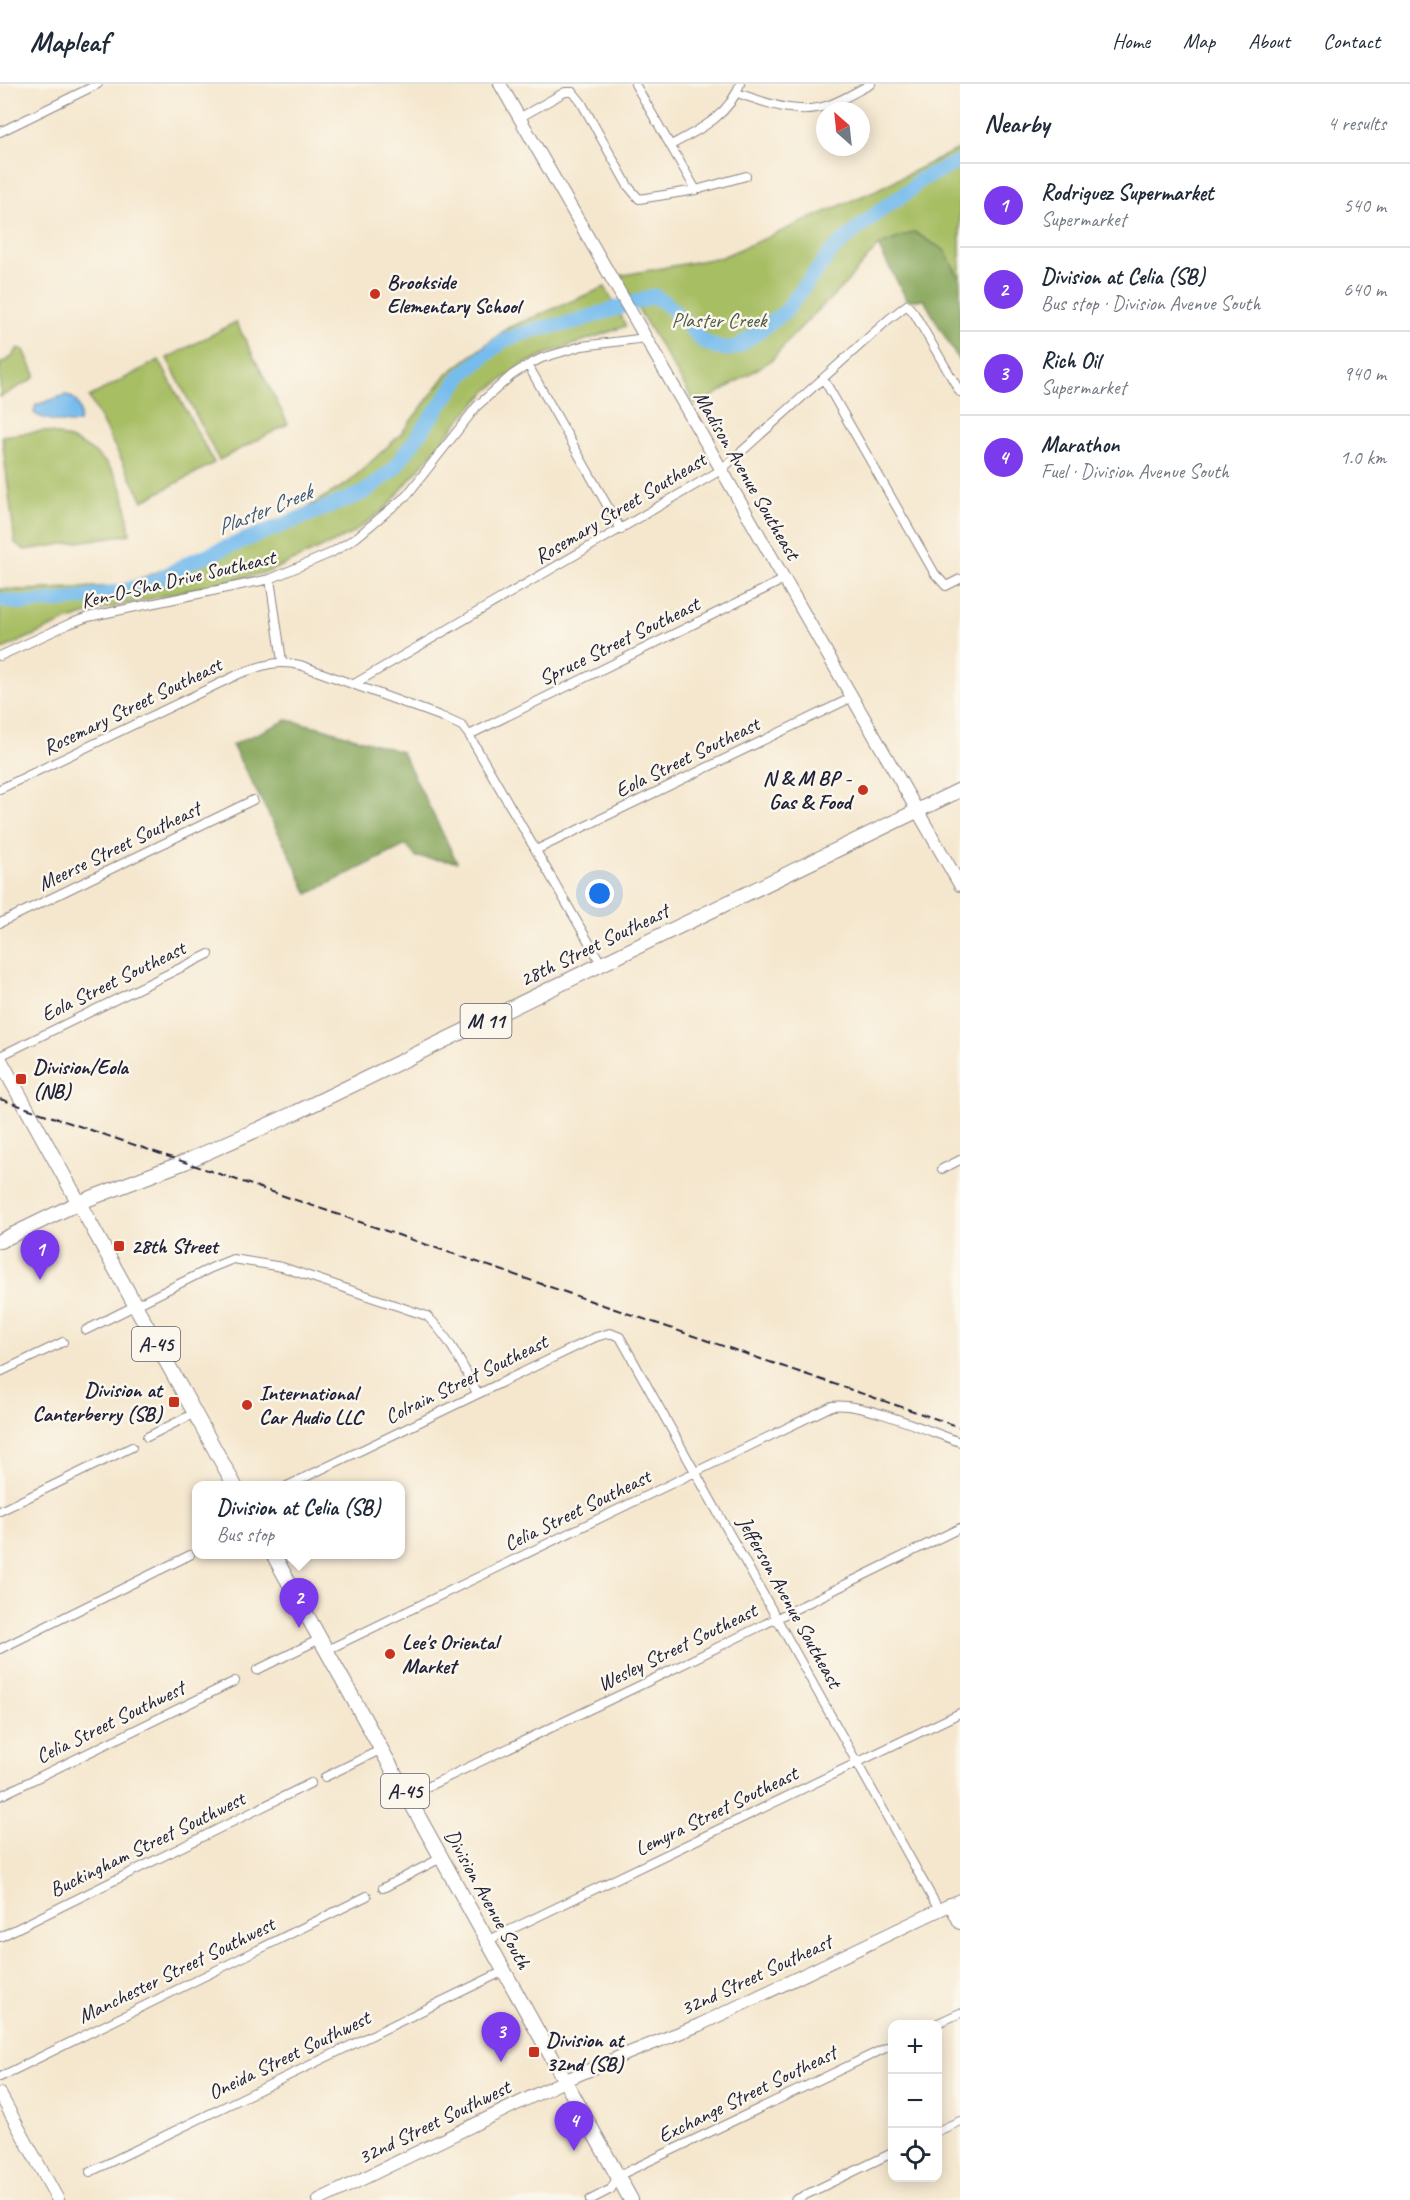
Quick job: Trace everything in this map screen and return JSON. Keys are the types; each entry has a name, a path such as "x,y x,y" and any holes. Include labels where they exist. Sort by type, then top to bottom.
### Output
{"main road":[{"name":"28th Street Southeast","path":"78,1203 240,1138 960,790"},
{"path":"0,1058 78,1203"},
{"name":"M 11","path":"0,1241 78,1203"},
{"name":"A-45","path":"78,1203 233,1481"},
{"name":"Division Avenue South","path":"276,1559 632,2200"}],"street":[{"path":"72,84 78,94"},
{"path":"0,132 98,84"},
{"name":"Madison Avenue Southeast","path":"500,84 960,885"},
{"path":"635,84 696,190"},
{"path":"671,146 720,115 730,105 740,84"},
{"path":"737,93 790,109 809,109 829,105 871,84"},
{"path":"519,118 565,92 573,92 635,196 643,199 696,190 746,177"},
{"name":"Rosemary Street Southeast","path":"354,684 721,470 907,305 914,313 960,392"},
{"name":"Ken-O-Sha Drive Southeast","path":"0,656 88,617 270,579 331,553 381,519 407,495 477,406 528,365 582,346 646,338"},
{"path":"528,365 621,530"},
{"path":"823,378 934,574 946,586 960,579"},
{"path":"270,579 282,661 354,684 462,726 602,965"},
{"name":"Spruce Street Southeast","path":"469,735 785,579"},
{"name":"Rosemary Street Southeast","path":"0,789 239,674 265,664 282,661"},
{"name":"Eola Street Southeast","path":"536,850 853,697"},
{"name":"Meerse Street Southeast","path":"0,924 253,800"},
{"name":"Eola Street Southeast","path":"0,1058 209,954"},
{"path":"942,1169 960,1160"},
{"path":"86,1330 211,1268 234,1259 282,1267 427,1316 441,1329 453,1347 477,1393"},
{"name":"Jefferson Avenue Southeast","path":"596,1337 610,1333 616,1334 623,1340 857,1763 960,1923"},
{"name":"Colrain Street Southeast","path":"295,1481 596,1337"},
{"path":"0,1372 63,1342"},
{"name":"Celia Street Southeast","path":"324,1644 696,1472 832,1406 843,1404 867,1410 960,1442"},
{"path":"147,1437 195,1413"},
{"path":"0,1510 132,1446"},
{"name":"Wesley Street Southeast","path":"408,1796 645,1683 960,1528"},
{"path":"0,1649 190,1555"},
{"path":"257,1671 324,1644"},
{"name":"Celia Street Southwest","path":"0,1796 235,1681"},
{"name":"Lemyra Street Southeast","path":"487,1941 960,1713"},
{"path":"325,1777 382,1749"},
{"name":"Buckingham Street Southwest","path":"0,1937 310,1783"},
{"path":"383,1888 441,1858"},
{"name":"Manchester Street Southwest","path":"0,2077 367,1896"},
{"name":"32nd Street Southeast","path":"566,2080 699,2025 950,1905"},
{"name":"Oneida Street Southwest","path":"90,2172 504,1971"},
{"path":"942,2022 960,2013"},
{"name":"Exchange Street Southeast","path":"590,2200 611,2189 618,2176 888,2047"},
{"name":"32nd Street Southwest","path":"319,2200 566,2080"},
{"path":"0,2094 58,2200"},
{"path":"942,2130 960,2121"},
{"path":"795,2200 888,2155"}],"green space":[{"name":"Plaster Creek","path":"960,148 960,279 944,250 878,246 772,360 697,406 618,276 722,257 876,190"},
{"path":"914,232 944,250 960,279 960,363 924,300 907,300 878,246"},
{"name":"Plaster Creek","path":"605,287 626,326 546,354 522,365 487,391 463,416 386,508 351,534 268,572 105,609 68,620 0,650 0,589 122,586 293,516 348,483 400,435 447,374 508,328"},
{"path":"236,322 288,424 219,460 167,358"},
{"path":"18,348 24,350 35,375 33,379 0,397 0,364 12,357"},
{"path":"159,360 214,463 143,501 89,397"},
{"path":"44,431 82,445 104,461 119,483 124,496 130,534 25,550 15,543 2,436"},
{"path":"287,720 319,727 402,752 457,862 416,857 406,845 308,894 232,745"}],"water":[{"path":"66,395 74,399 78,405 79,422 56,421 34,413 36,405"}],"waterway":[{"name":"Plaster Creek","path":"0,600 22,603 68,600 124,591 156,581 190,562 363,493 393,470 462,375 504,340 536,329 571,323 654,296 667,304 703,341 728,349 739,346 785,312 830,253 856,230 909,191 920,180 960,161"}],"railway":[{"path":"0,1099 960,1427"}],"place":[{"name":"Brookside Elementary School","path":"375,294"},
{"name":"N & M BP - Gas & Food","path":"863,790"},
{"name":"Division/Eola (NB)","path":"21,1079"},
{"name":"28th Street","path":"119,1246"},
{"name":"Rodriguez Supermarket","path":"40,1280"},
{"name":"Division at Canterberry (SB)","path":"174,1402"},
{"name":"International Car Audio LLC","path":"247,1405"},
{"name":"Division at Celia (SB)","path":"299,1628"},
{"name":"Lee's Oriental Market","path":"390,1654"},
{"name":"Division at 32nd (SB)","path":"534,2052"},
{"name":"Rich Oil","path":"501,2062"},
{"name":"Marathon","path":"574,2151"}]}
